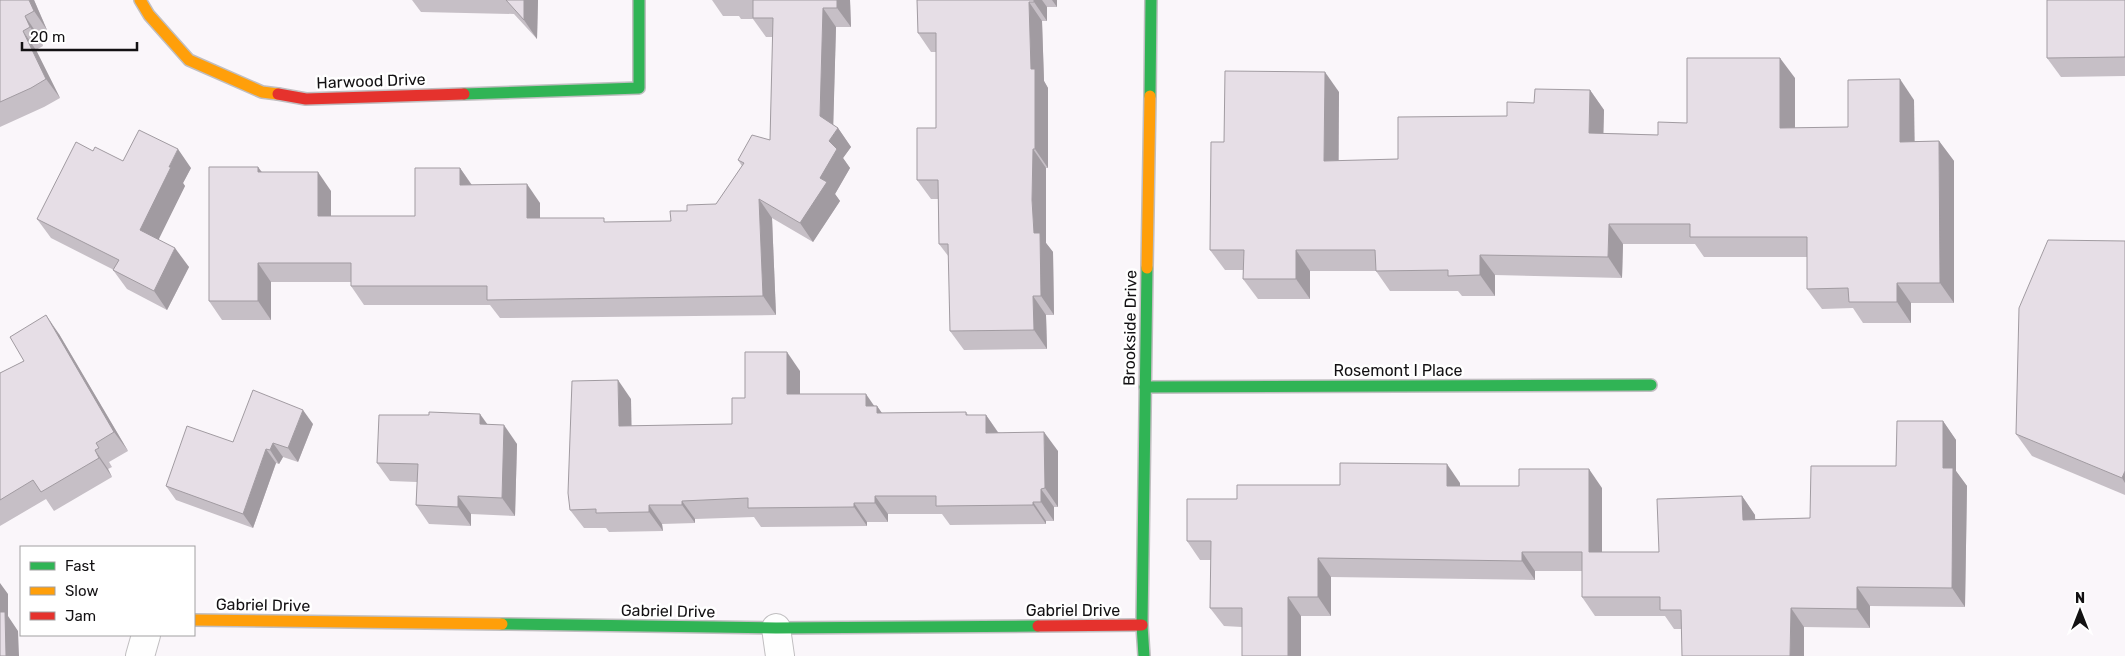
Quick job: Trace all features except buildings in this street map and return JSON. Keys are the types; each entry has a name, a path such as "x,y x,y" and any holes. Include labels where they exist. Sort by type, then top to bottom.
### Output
{"street":[{"name":"Harwood Drive","path":"140,0 149,15 189,60 262,92 306,99 639,88 638,0"},
{"name":"Brookside Drive","path":"1144,656 1142,625 1151,0"},
{"name":"Rosemont I Place","path":"1145,387 1651,385"},
{"name":"Gabriel Drive","path":"195,620 776,628 1142,625"},
{"path":"776,628 780,656"},
{"path":"140,656 146,636"}],"traffic: fast":[{"path":"464,94 639,88 639,0"},
{"path":"1150,96 1151,0"},
{"path":"1144,656 1142,625 1147,268"},
{"path":"1145,387 1651,385"},
{"path":"502,624 776,628 1038,626"}],"traffic: slow":[{"path":"140,0 149,15 189,60 262,92 278,94"},
{"path":"1147,268 1150,96"},
{"path":"195,620 502,624"}],"traffic: jam":[{"path":"278,94 306,99 464,94"},
{"path":"1038,626 1142,625"}]}
